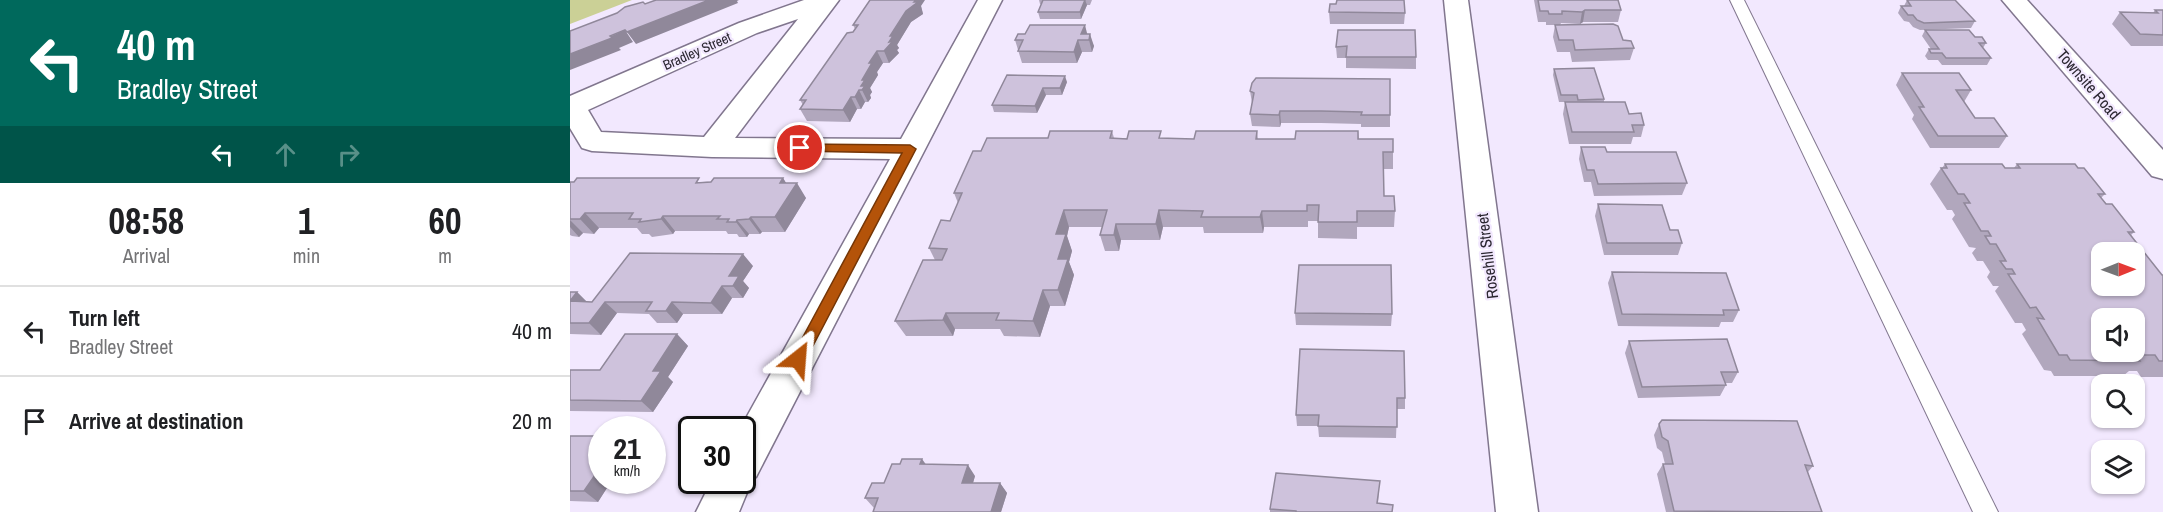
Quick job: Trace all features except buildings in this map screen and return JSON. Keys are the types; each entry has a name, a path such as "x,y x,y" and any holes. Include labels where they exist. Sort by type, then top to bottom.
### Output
{"street":[{"name":"Bradley Street","path":"712,147 826,0"},
{"name":"Bradley Street","path":"826,0 748,28 571,106 592,141 712,147 910,149"},
{"path":"756,438 990,0"},
{"name":"Rosehill Street","path":"1456,0 1517,512"},
{"name":"Townsite Road","path":"2014,0 2163,169"},
{"path":"717,512 727,494"}],"lane":[{"path":"1737,0 1986,512"}],"green space":[{"path":"570,0 632,0 570,24"}],"route":[{"path":"798,359 910,149 800,148"}]}
